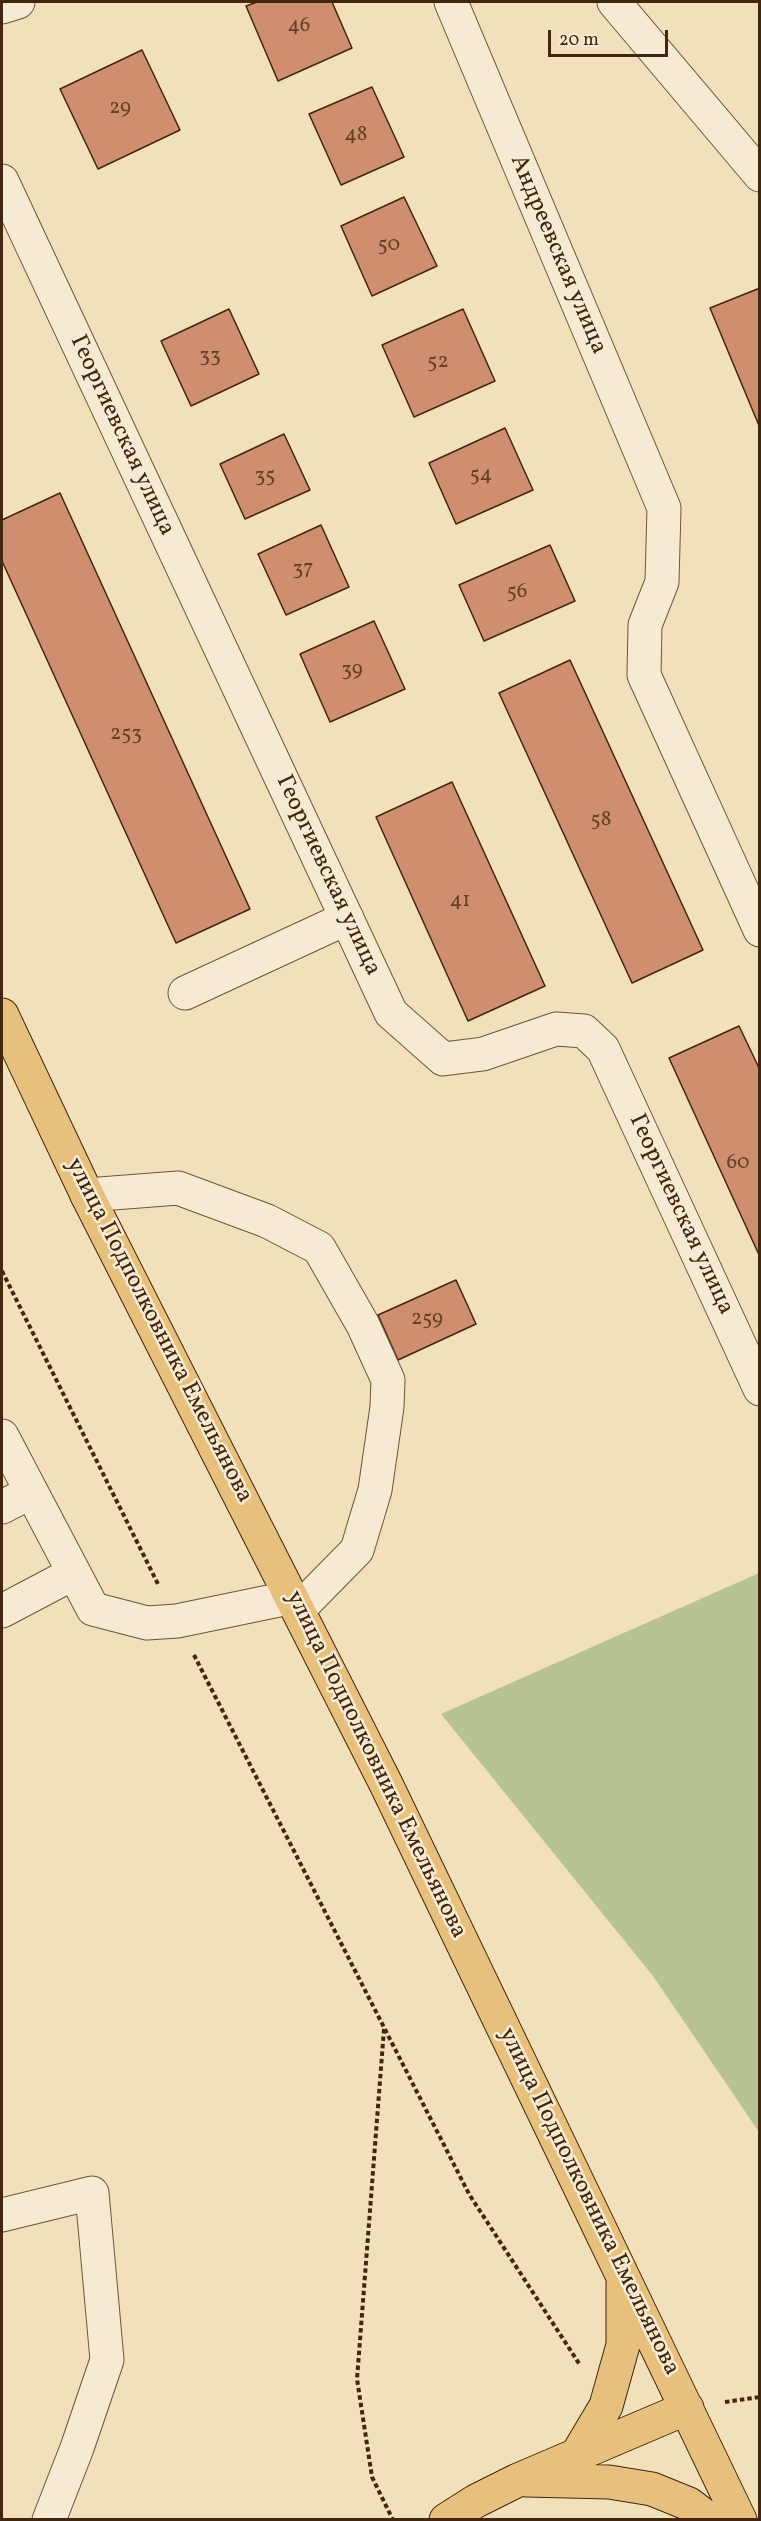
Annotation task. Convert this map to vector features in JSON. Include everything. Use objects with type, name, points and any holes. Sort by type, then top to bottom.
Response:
[{"type":"main road","name":"улица Подполковника Емельянова","points":[[2,1015],[87,1195],[386,1784],[740,2520]]},
{"type":"main road","points":[[578,2453],[606,2406],[623,2345],[623,2276]]},
{"type":"main road","points":[[446,2520],[476,2501],[518,2480],[687,2408]]},
{"type":"main road","points":[[518,2480],[609,2482],[652,2488],[689,2504],[710,2520]]},
{"type":"street","points":[[2,7],[18,2]]},
{"type":"street","name":"Андреевская улица","points":[[451,2],[664,508],[662,582],[645,625],[644,675],[759,930]]},
{"type":"street","points":[[614,2],[759,175]]},
{"type":"street","name":"Георгиевская улица","points":[[2,181],[391,1013],[443,1059],[483,1054],[556,1029],[584,1031],[603,1049],[759,1389]]},
{"type":"street","points":[[185,993],[347,918]]},
{"type":"street","points":[[2,1436],[93,1609],[147,1623],[177,1621],[296,1603],[357,1550],[375,1490],[387,1407],[388,1380],[363,1325],[319,1248],[267,1221],[178,1188],[87,1195]]},
{"type":"street","points":[[2,1507],[31,1492]]},
{"type":"street","points":[[2,1611],[74,1573]]},
{"type":"street","points":[[2,2215],[92,2193],[107,2360],[49,2520]]},
{"type":"path","points":[[2,1271],[177,1621],[469,2194],[606,2406]]},
{"type":"path","points":[[384,2028],[357,2379],[372,2477],[393,2520]]},
{"type":"green space","points":[[759,1573],[759,2132],[653,1976],[441,1714]]},
{"type":"building","points":[[257,2],[332,2],[352,48],[278,81],[246,6]]},
{"type":"building","points":[[142,50],[180,130],[98,169],[60,89]]},
{"type":"building","points":[[372,87],[404,157],[341,185],[309,114]]},
{"type":"building","points":[[404,197],[437,266],[372,296],[341,226]]},
{"type":"building","points":[[760,288],[760,428],[710,308]]},
{"type":"building","points":[[229,309],[259,374],[191,406],[161,341]]},
{"type":"building","points":[[463,309],[495,381],[414,417],[382,345]]},
{"type":"building","points":[[505,428],[533,490],[456,524],[429,463]]},
{"type":"building","points":[[284,434],[310,490],[245,519],[220,464]]},
{"type":"building","points":[[60,493],[250,909],[176,943],[2,561],[2,520]]},
{"type":"building","points":[[321,525],[349,587],[286,615],[258,554]]},
{"type":"building","points":[[550,545],[575,601],[484,641],[459,585]]},
{"type":"building","points":[[374,621],[405,689],[330,722],[300,654]]},
{"type":"building","points":[[570,660],[703,950],[632,983],[499,693]]},
{"type":"building","points":[[452,782],[545,986],[468,1021],[376,817]]},
{"type":"building","points":[[739,1026],[760,1070],[760,1257],[669,1058]]},
{"type":"building","points":[[456,1280],[476,1324],[398,1360],[378,1315]]}]
